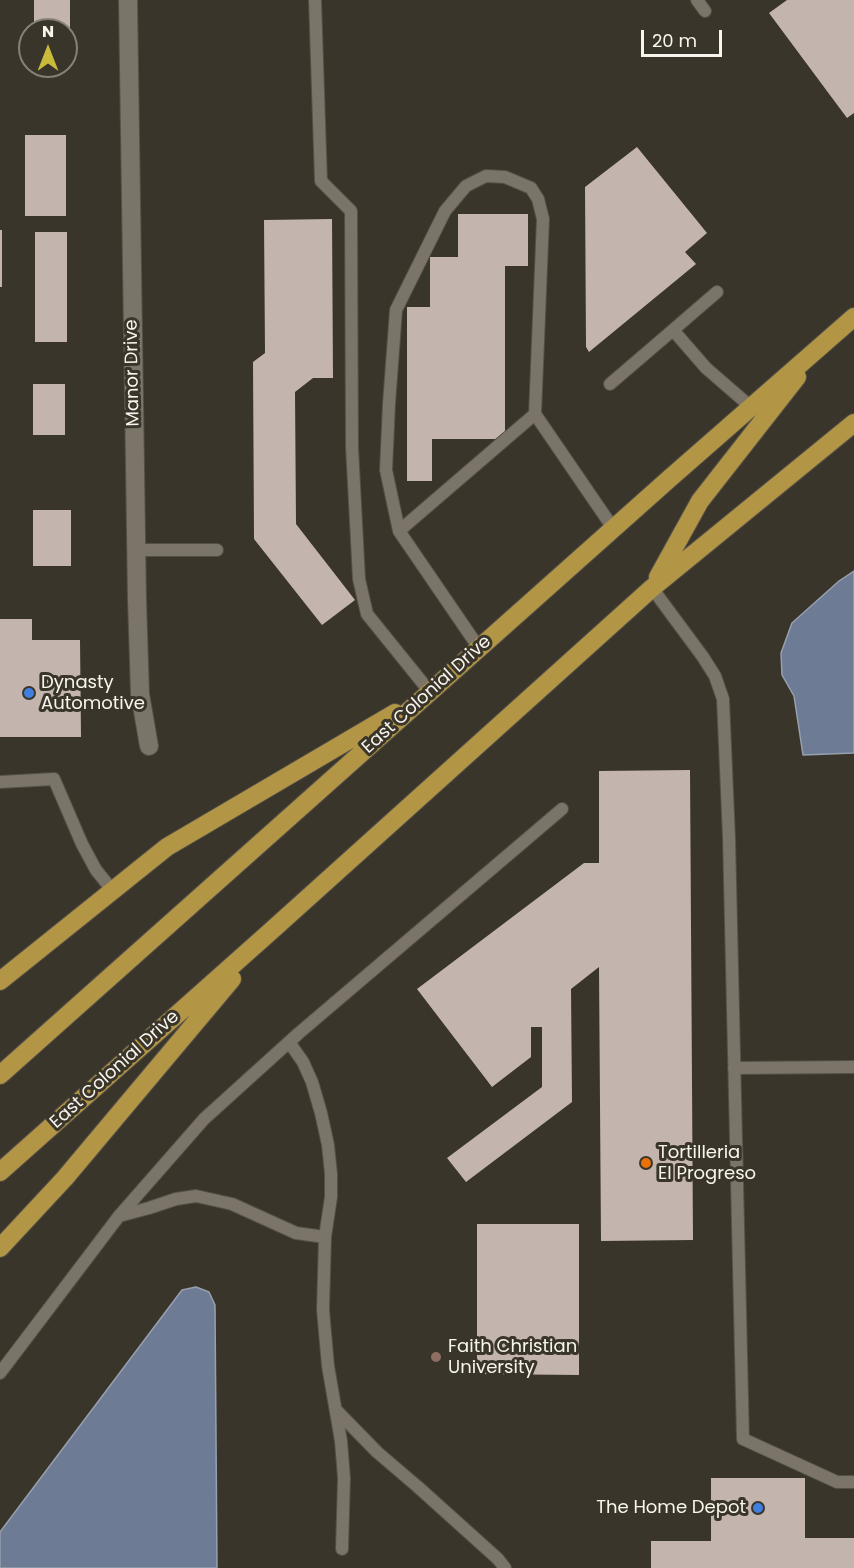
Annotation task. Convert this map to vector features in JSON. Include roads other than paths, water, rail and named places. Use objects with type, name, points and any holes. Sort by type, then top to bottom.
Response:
[{"type":"highway","name":"East Colonial Drive","points":[[0,1075],[613,528],[854,317]]},
{"type":"highway","points":[[652,588],[700,501],[824,342]]},
{"type":"highway","name":"East Colonial Drive","points":[[0,1172],[652,588],[854,423]]},
{"type":"highway","points":[[0,981],[167,847],[430,692]]},
{"type":"highway","points":[[0,1248],[65,1178],[271,931]]},
{"type":"street","name":"Manor Drive","points":[[128,0],[140,694],[149,746]]},
{"type":"lane","points":[[315,0],[321,181],[351,211],[352,447],[359,579],[367,614],[430,692]]},
{"type":"lane","points":[[697,0],[705,11]]},
{"type":"lane","points":[[479,648],[399,531],[386,470],[396,310],[445,211],[466,186],[486,176],[505,177],[531,188],[538,198],[543,219],[535,414],[613,528]]},
{"type":"lane","points":[[610,384],[717,292]]},
{"type":"lane","points":[[673,330],[706,368],[751,407]]},
{"type":"lane","points":[[399,531],[535,414]]},
{"type":"lane","points":[[136,550],[216,550]]},
{"type":"lane","points":[[652,588],[715,675],[723,699],[729,838],[743,1439],[837,1482],[854,1482]]},
{"type":"lane","points":[[0,782],[54,779],[81,844],[96,870],[113,891]]},
{"type":"lane","points":[[0,1373],[119,1216],[204,1119],[289,1042],[562,809]]},
{"type":"lane","points":[[289,1042],[303,1062],[312,1082],[328,1145],[331,1197],[325,1238],[323,1310],[344,1478],[342,1549]]},
{"type":"lane","points":[[734,1068],[854,1067]]},
{"type":"lane","points":[[119,1216],[176,1198],[196,1196],[231,1204],[296,1233],[325,1238]]},
{"type":"lane","points":[[336,1410],[377,1452],[506,1568]]},
{"type":"water","points":[[854,571],[854,753],[803,755],[794,696],[782,675],[781,653],[792,623],[839,581]]},
{"type":"water","points":[[196,1287],[209,1292],[215,1305],[217,1568],[0,1568],[0,1532],[182,1290]]},
{"type":"place","name":"Dynasty Automotive","points":[[29,693]]},
{"type":"place","name":"Tortilleria El Progreso","points":[[646,1163]]},
{"type":"place","name":"Faith Christian University","points":[[436,1357]]},
{"type":"place","name":"The Home Depot","points":[[758,1508]]}]
